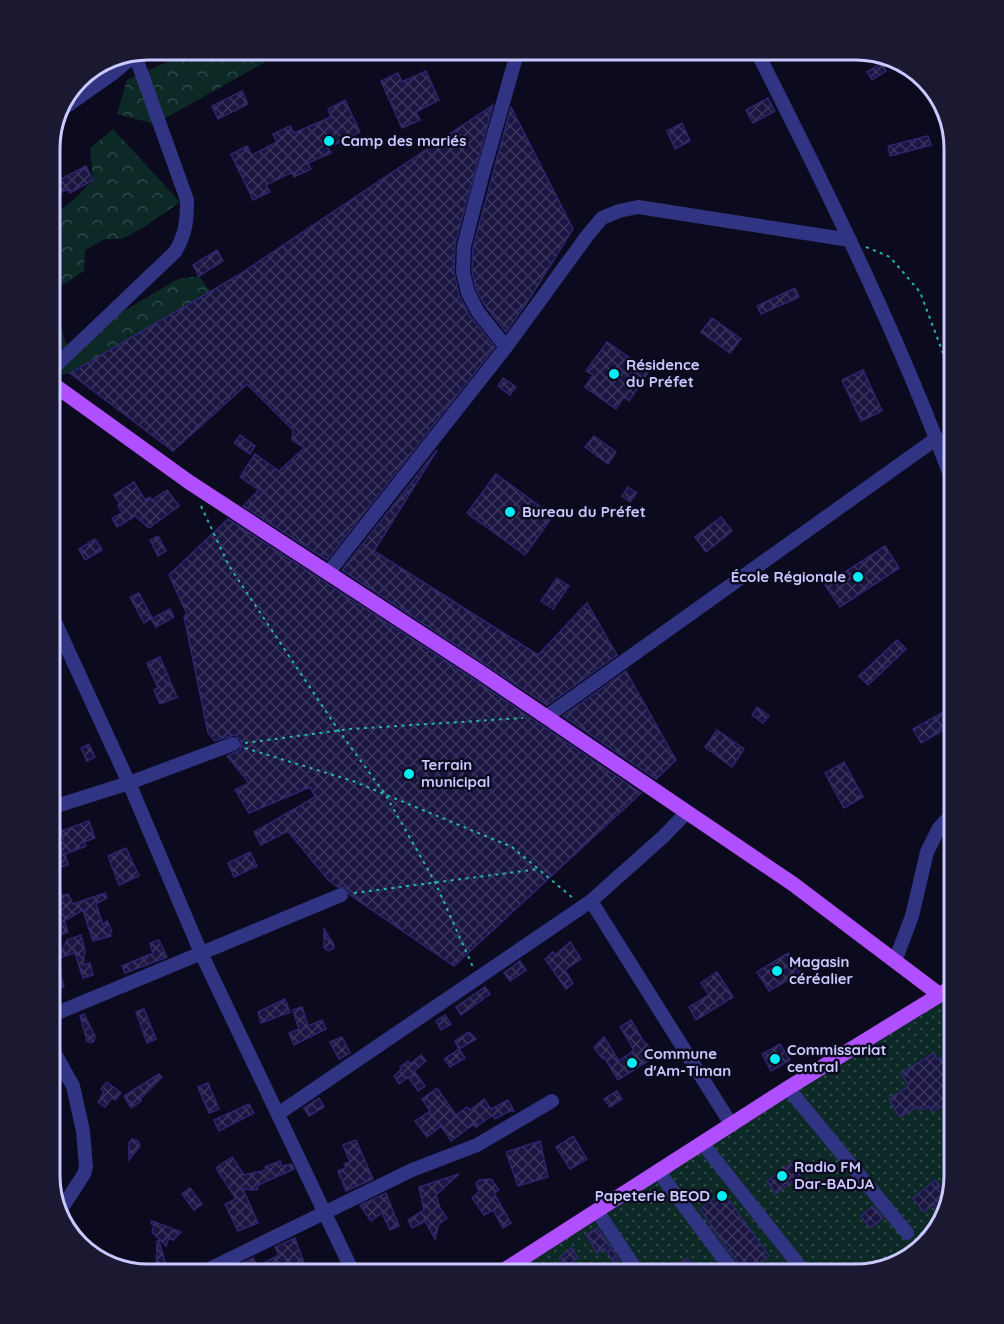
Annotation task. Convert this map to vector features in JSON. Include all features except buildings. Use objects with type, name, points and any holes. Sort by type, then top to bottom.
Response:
[{"type":"main road","points":[[60,389],[189,482],[546,717],[793,884],[940,995]]},
{"type":"main road","points":[[514,1264],[788,1088],[944,992]]},
{"type":"street","points":[[506,347],[478,312],[468,293],[463,272],[465,246],[481,180],[515,60]]},
{"type":"street","points":[[761,60],[831,197],[944,458]]},
{"type":"street","points":[[60,361],[175,252],[184,237],[187,200],[137,61]]},
{"type":"street","points":[[75,100],[124,64]]},
{"type":"street","points":[[328,573],[506,347],[602,218],[638,207],[850,240]]},
{"type":"street","points":[[546,717],[937,438]]},
{"type":"street","points":[[60,633],[129,783],[201,953],[349,1264]]},
{"type":"street","points":[[60,805],[129,783],[233,744]]},
{"type":"street","points":[[278,1114],[587,904],[664,836],[687,812]]},
{"type":"street","points":[[895,961],[912,916],[927,852],[944,823]]},
{"type":"street","points":[[60,1012],[341,895]]},
{"type":"street","points":[[587,904],[731,1124]]},
{"type":"street","points":[[60,1063],[73,1086],[83,1131],[86,1167],[65,1203]]},
{"type":"street","points":[[788,1088],[907,1233]]},
{"type":"street","points":[[220,1264],[412,1170],[477,1145],[552,1101]]},
{"type":"street","points":[[702,1143],[797,1264]]},
{"type":"street","points":[[658,1172],[727,1264]]},
{"type":"street","points":[[597,1211],[632,1264]]},
{"type":"path","points":[[850,240],[891,257],[920,292],[944,356]]},
{"type":"path","points":[[199,502],[229,566],[339,731],[385,794],[435,882],[478,978]]},
{"type":"path","points":[[233,744],[339,731],[523,718]]},
{"type":"path","points":[[233,744],[353,781],[512,847],[587,904]]},
{"type":"path","points":[[341,895],[539,869]]},
{"type":"green space","points":[[171,60],[269,60],[155,124],[117,114],[127,80]]},
{"type":"green space","points":[[113,129],[180,202],[122,239],[105,239],[85,250],[84,271],[60,287],[60,210],[93,180],[90,148]]},
{"type":"green space","points":[[199,276],[210,291],[70,373],[60,375],[60,324],[68,349],[115,316],[178,279]]},
{"type":"green space","points":[[944,993],[943,1187],[932,1220],[922,1234],[905,1249],[884,1259],[856,1264],[513,1264]]},
{"type":"place","name":"Camp des mariés","points":[[329,141]]},
{"type":"place","name":"Résidence du Préfet","points":[[614,374]]},
{"type":"place","name":"Bureau du Préfet","points":[[510,512]]},
{"type":"place","name":"École Régionale","points":[[858,577]]},
{"type":"place","name":"Terrain municipal","points":[[409,774]]},
{"type":"place","name":"Magasin céréalier","points":[[777,971]]},
{"type":"place","name":"Commissariat central","points":[[775,1059]]},
{"type":"place","name":"Commune d'Am-Timan","points":[[632,1063]]},
{"type":"place","name":"Radio FM Dar-BADJA","points":[[782,1176]]},
{"type":"place","name":"Papeterie BEOD","points":[[722,1196]]}]
